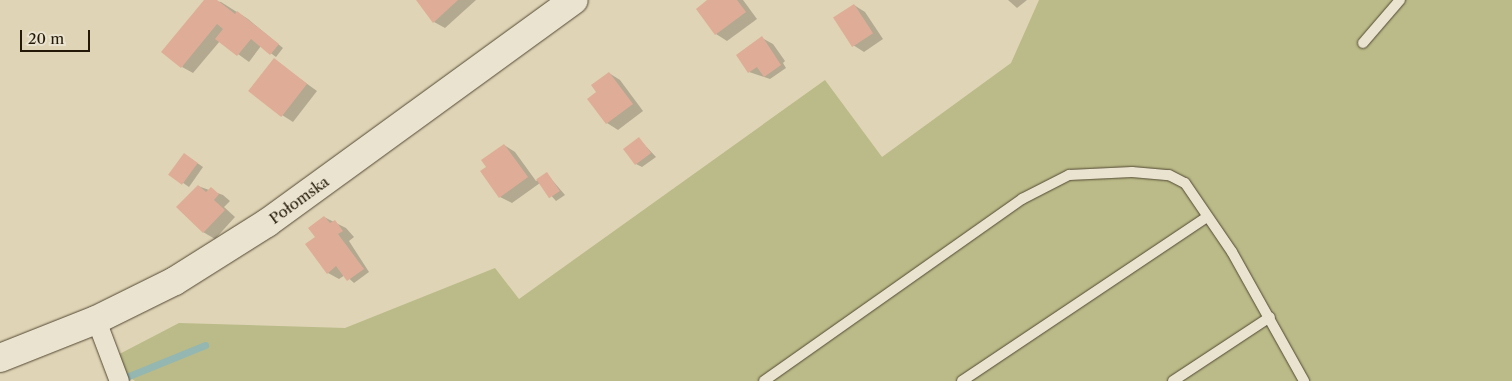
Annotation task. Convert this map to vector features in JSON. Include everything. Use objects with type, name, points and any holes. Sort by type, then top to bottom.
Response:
[{"type":"street","name":"Połomska","points":[[0,358],[96,320],[175,281],[267,223],[574,0]]},
{"type":"street","points":[[96,320],[119,381]]},
{"type":"lane","points":[[1363,43],[1400,0]]},
{"type":"lane","points":[[764,381],[1022,199],[1069,175],[1132,172],[1169,175],[1185,183],[1232,252],[1270,317],[1304,381]]},
{"type":"lane","points":[[962,381],[1207,217]]},
{"type":"lane","points":[[1173,381],[1270,317]]},
{"type":"green space","points":[[1039,0],[1512,0],[1512,381],[135,381],[106,361],[179,323],[345,328],[495,268],[519,299],[825,80],[882,157],[1011,63]]},
{"type":"building","points":[[204,0],[217,0],[235,14],[237,11],[279,44],[270,55],[251,39],[237,56],[215,39],[223,29],[217,24],[181,68],[161,52]]},
{"type":"building","points":[[416,0],[458,0],[433,23]]},
{"type":"building","points":[[707,0],[737,0],[746,12],[715,35],[696,9]]},
{"type":"building","points":[[854,4],[873,33],[852,47],[833,18]]},
{"type":"building","points":[[762,36],[781,65],[764,77],[757,67],[748,73],[736,55]]},
{"type":"building","points":[[274,58],[307,84],[281,117],[248,91]]},
{"type":"building","points":[[609,72],[633,104],[606,124],[587,99],[596,92],[591,85]]},
{"type":"building","points":[[639,137],[651,153],[635,165],[623,149]]},
{"type":"building","points":[[504,144],[528,177],[499,198],[480,171],[486,167],[481,160]]},
{"type":"building","points":[[184,153],[198,163],[182,185],[168,175]]},
{"type":"building","points":[[547,172],[560,191],[549,198],[536,179]]},
{"type":"building","points":[[198,185],[206,192],[211,187],[219,194],[214,200],[225,210],[203,233],[176,207]]},
{"type":"building","points":[[324,216],[330,223],[335,220],[343,231],[338,234],[364,269],[347,281],[336,266],[327,274],[305,244],[315,237],[308,228]]},
{"type":"waterway","points":[[119,380],[205,345]]}]
